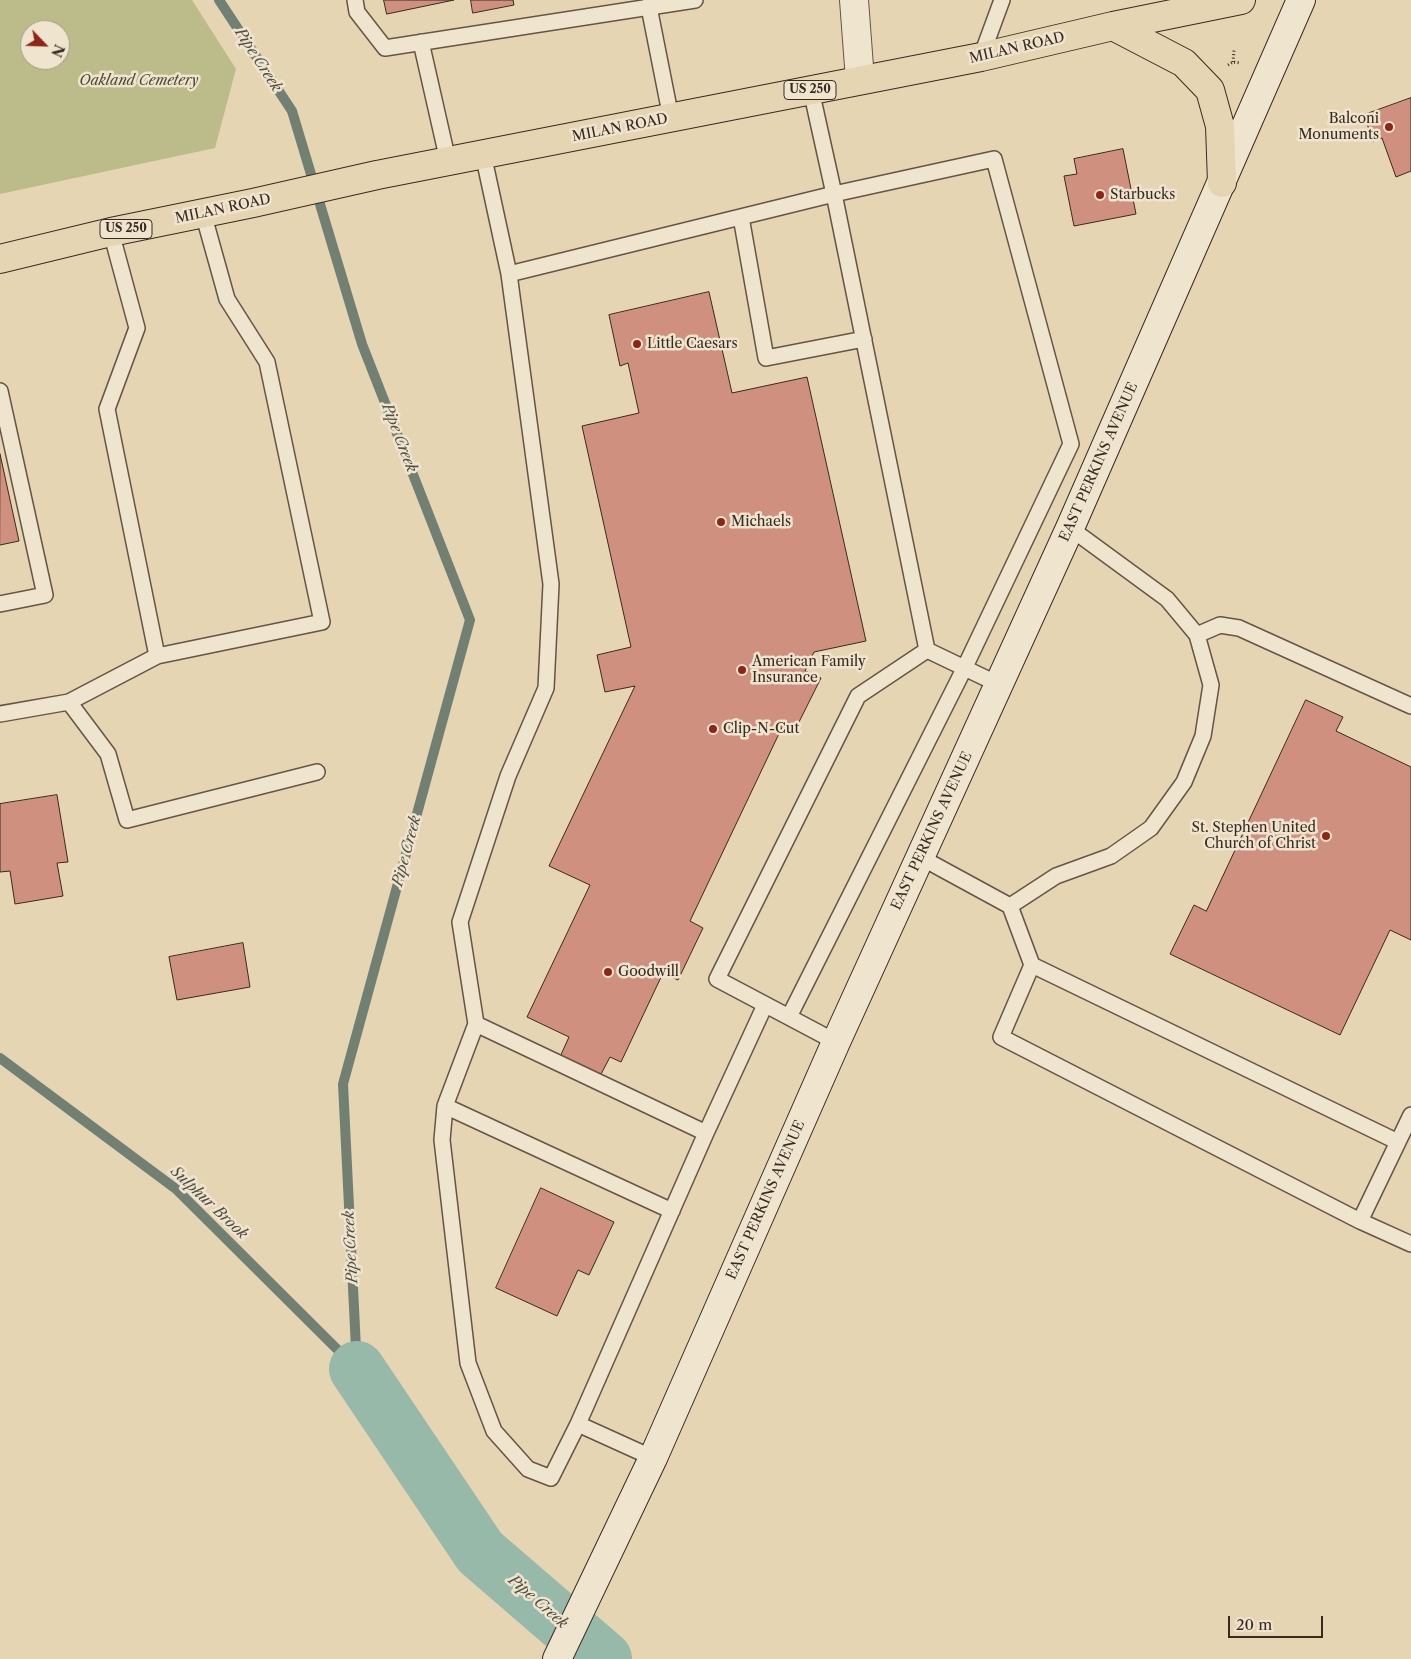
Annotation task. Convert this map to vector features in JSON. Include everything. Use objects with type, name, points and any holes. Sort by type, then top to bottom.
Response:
[{"type":"main road","points":[[854,0],[860,80]]},
{"type":"main road","name":"MILAN ROAD","points":[[0,259],[111,232],[377,175],[981,57],[1113,26],[1241,0]]},
{"type":"main road","name":"EAST PERKINS AVENUE","points":[[557,1659],[653,1458],[836,1042],[1000,685],[1301,0]]},
{"type":"main road","points":[[1113,26],[1184,63],[1210,90],[1220,126],[1222,182]]},
{"type":"lane","points":[[355,0],[357,12],[385,48],[650,3],[695,0]]},
{"type":"lane","points":[[981,57],[1002,0]]},
{"type":"lane","points":[[650,3],[671,118]]},
{"type":"lane","points":[[421,42],[448,161]]},
{"type":"lane","points":[[811,90],[927,650]]},
{"type":"lane","points":[[483,154],[509,274],[550,584],[550,603],[546,688],[508,776],[460,922],[476,1024],[445,1106],[442,1140],[468,1363],[494,1431],[528,1469],[551,1478],[578,1424],[765,1004]]},
{"type":"lane","points":[[509,274],[834,194],[994,159],[1071,444],[964,669],[789,1017]]},
{"type":"lane","points":[[0,714],[69,702],[157,656],[322,622],[267,362],[227,299],[203,213]]},
{"type":"lane","points":[[740,217],[766,358],[864,339]]},
{"type":"lane","points":[[111,232],[137,328],[107,409],[157,656]]},
{"type":"lane","points":[[0,391],[46,595],[0,604]]},
{"type":"lane","points":[[1010,906],[1056,876],[1111,856],[1151,828],[1184,782],[1203,736],[1211,685],[1197,635],[1167,599],[1070,528]]},
{"type":"lane","points":[[1197,635],[1220,625],[1239,628],[1411,706]]},
{"type":"lane","points":[[927,650],[1000,685]]},
{"type":"lane","points":[[836,1042],[717,979],[858,696],[927,650]]},
{"type":"lane","points":[[69,702],[108,754],[127,820],[317,772]]},
{"type":"lane","points":[[920,857],[1010,906],[1032,965],[1398,1142]]},
{"type":"lane","points":[[1032,965],[1001,1037],[1360,1221],[1411,1244]]},
{"type":"lane","points":[[476,1024],[706,1133]]},
{"type":"lane","points":[[445,1106],[672,1211]]},
{"type":"lane","points":[[1360,1221],[1411,1115]]},
{"type":"lane","points":[[578,1424],[653,1458]]},
{"type":"path","points":[[1223,70],[1233,62],[1234,50]]},
{"type":"path","points":[[1233,62],[1244,64]]},
{"type":"green space","name":"Oakland Cemetery","points":[[0,0],[192,0],[236,69],[215,148],[0,194]]},
{"type":"building","points":[[384,0],[454,0],[387,14]]},
{"type":"building","points":[[471,0],[513,0],[514,5],[473,13]]},
{"type":"building","name":"Balconi Monuments","points":[[1411,98],[1411,171],[1396,177],[1382,138],[1373,141],[1364,115]]},
{"type":"building","name":"Starbucks","points":[[1123,149],[1136,214],[1074,226],[1064,176],[1077,174],[1074,159]]},
{"type":"building","points":[[709,292],[732,393],[807,377],[866,641],[814,652],[805,671],[821,678],[797,726],[785,721],[690,921],[703,928],[678,980],[663,973],[621,1062],[610,1057],[599,1078],[559,1059],[569,1037],[527,1017],[590,885],[549,866],[635,686],[605,692],[597,655],[631,647],[582,426],[639,413],[628,363],[620,366],[609,315]]},
{"type":"building","points":[[0,454],[19,541],[0,545]]},
{"type":"building","name":"St. Stephen United Church of Christ","points":[[1306,700],[1343,717],[1336,731],[1411,767],[1411,940],[1390,930],[1340,1035],[1170,954],[1194,905],[1206,911]]},
{"type":"building","points":[[57,795],[68,862],[57,863],[63,896],[15,904],[10,871],[0,872],[0,804]]},
{"type":"building","points":[[243,943],[250,987],[177,1000],[169,957]]},
{"type":"building","points":[[541,1188],[614,1222],[589,1275],[578,1270],[557,1316],[496,1288]]},
{"type":"waterway","name":"Pipe Creek","points":[[219,0],[292,111],[362,344],[470,620],[343,1084],[357,1369]]},
{"type":"waterway","name":"Sulphur Brook","points":[[0,1058],[176,1189],[357,1369]]},
{"type":"waterway","name":"Pipe Creek","points":[[357,1369],[480,1552],[604,1659]]},
{"type":"place","name":"Balconi Monuments","points":[[1389,127]]},
{"type":"place","name":"Starbucks","points":[[1100,195]]},
{"type":"place","name":"Little Caesars","points":[[637,344]]},
{"type":"place","name":"Michaels","points":[[721,522]]},
{"type":"place","name":"American Family Insurance","points":[[742,670]]},
{"type":"place","name":"Clip-N-Cut","points":[[713,729]]},
{"type":"place","name":"St. Stephen United Church of Christ","points":[[1326,836]]},
{"type":"place","name":"Goodwill","points":[[608,972]]}]
